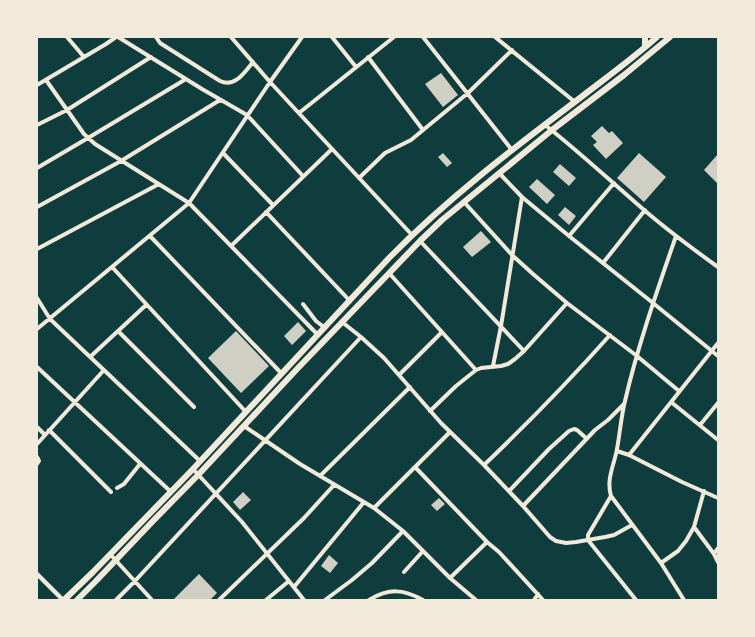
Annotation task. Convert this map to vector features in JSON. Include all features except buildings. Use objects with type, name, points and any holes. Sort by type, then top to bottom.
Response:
[{"type":"main road","points":[[645,37],[645,47]]},
{"type":"main road","points":[[63,600],[200,461],[412,235],[512,150],[657,37]]},
{"type":"main road","points":[[76,600],[199,474],[389,273],[442,220],[552,130],[634,67],[670,37]]},
{"type":"street","points":[[67,37],[84,57]]},
{"type":"street","points":[[37,85],[117,37],[247,115],[303,176]]},
{"type":"street","points":[[156,37],[160,43],[226,84],[234,82],[240,78],[253,62]]},
{"type":"street","points":[[231,37],[270,82],[412,235]]},
{"type":"street","points":[[37,329],[189,203],[247,115],[301,39],[296,37]]},
{"type":"street","points":[[332,37],[356,67]]},
{"type":"street","points":[[299,113],[394,37]]},
{"type":"street","points":[[423,37],[512,150]]},
{"type":"street","points":[[495,37],[575,102]]},
{"type":"street","points":[[359,178],[385,153],[411,140],[468,94],[512,50]]},
{"type":"street","points":[[37,125],[67,110],[151,57]]},
{"type":"street","points":[[368,57],[423,130]]},
{"type":"street","points":[[37,168],[186,79]]},
{"type":"street","points":[[46,80],[88,138],[121,161],[189,203],[318,335]]},
{"type":"street","points":[[37,207],[121,161],[220,100]]},
{"type":"street","points":[[545,125],[676,236],[718,267]]},
{"type":"street","points":[[231,246],[332,148]]},
{"type":"street","points":[[223,153],[273,205]]},
{"type":"street","points":[[499,173],[522,197],[718,356]]},
{"type":"street","points":[[569,236],[614,183]]},
{"type":"street","points":[[37,249],[159,184]]},
{"type":"street","points":[[493,366],[522,197]]},
{"type":"street","points":[[464,202],[512,255],[532,274],[567,303],[637,356],[679,391]]},
{"type":"street","points":[[603,263],[645,210]]},
{"type":"street","points":[[266,212],[350,301]]},
{"type":"street","points":[[150,236],[282,374]]},
{"type":"street","points":[[676,236],[653,302],[624,403],[617,451],[609,482],[609,490],[611,496],[660,563],[684,600]]},
{"type":"street","points":[[420,241],[524,351]]},
{"type":"street","points":[[112,267],[246,412]]},
{"type":"street","points":[[389,273],[476,370]]},
{"type":"street","points":[[37,298],[50,319],[200,461]]},
{"type":"street","points":[[430,411],[456,386],[476,370],[493,366],[501,366],[508,364],[515,359],[567,303]]},
{"type":"street","points":[[303,304],[316,321],[325,328]]},
{"type":"street","points":[[90,357],[146,305]]},
{"type":"street","points":[[342,322],[384,358],[430,411],[509,491],[550,537],[556,541],[566,543],[588,540],[614,535],[632,525]]},
{"type":"street","points":[[118,331],[194,407]]},
{"type":"street","points":[[399,375],[442,332]]},
{"type":"street","points":[[484,465],[573,376],[610,335]]},
{"type":"street","points":[[116,600],[361,337]]},
{"type":"street","points":[[629,455],[718,343]]},
{"type":"street","points":[[37,367],[170,491]]},
{"type":"street","points":[[37,444],[104,370]]},
{"type":"street","points":[[320,476],[410,388]]},
{"type":"street","points":[[671,402],[718,440]]},
{"type":"street","points":[[523,506],[595,430],[608,420],[624,403]]},
{"type":"street","points":[[700,425],[718,403]]},
{"type":"street","points":[[244,426],[300,464],[374,508],[403,531],[450,578],[476,600]]},
{"type":"street","points":[[37,427],[45,435]]},
{"type":"street","points":[[509,491],[549,449],[569,431],[574,429],[577,430],[587,439]]},
{"type":"street","points":[[49,430],[111,492]]},
{"type":"street","points":[[374,508],[450,432]]},
{"type":"street","points":[[617,451],[629,455],[718,498]]},
{"type":"street","points":[[37,457],[37,464]]},
{"type":"street","points":[[118,488],[124,484],[140,464]]},
{"type":"street","points":[[415,467],[487,542],[499,552],[542,600]]},
{"type":"street","points":[[193,468],[242,522],[304,600]]},
{"type":"street","points":[[219,600],[304,518],[334,485]]},
{"type":"street","points":[[660,563],[678,551],[686,541],[694,527],[704,491]]},
{"type":"street","points":[[611,496],[588,534],[588,540],[636,600]]},
{"type":"street","points":[[294,587],[364,502]]},
{"type":"street","points":[[694,527],[714,554],[718,562]]},
{"type":"street","points":[[325,600],[372,563],[403,531]]},
{"type":"street","points":[[450,578],[487,542]]},
{"type":"street","points":[[714,554],[718,548]]},
{"type":"street","points":[[404,572],[422,551]]},
{"type":"street","points":[[110,554],[152,600]]},
{"type":"street","points":[[37,574],[63,600]]},
{"type":"street","points":[[266,600],[289,581]]},
{"type":"street","points":[[369,600],[386,592],[402,591],[410,593],[423,600]]},
{"type":"street","points":[[534,600],[538,594]]}]
